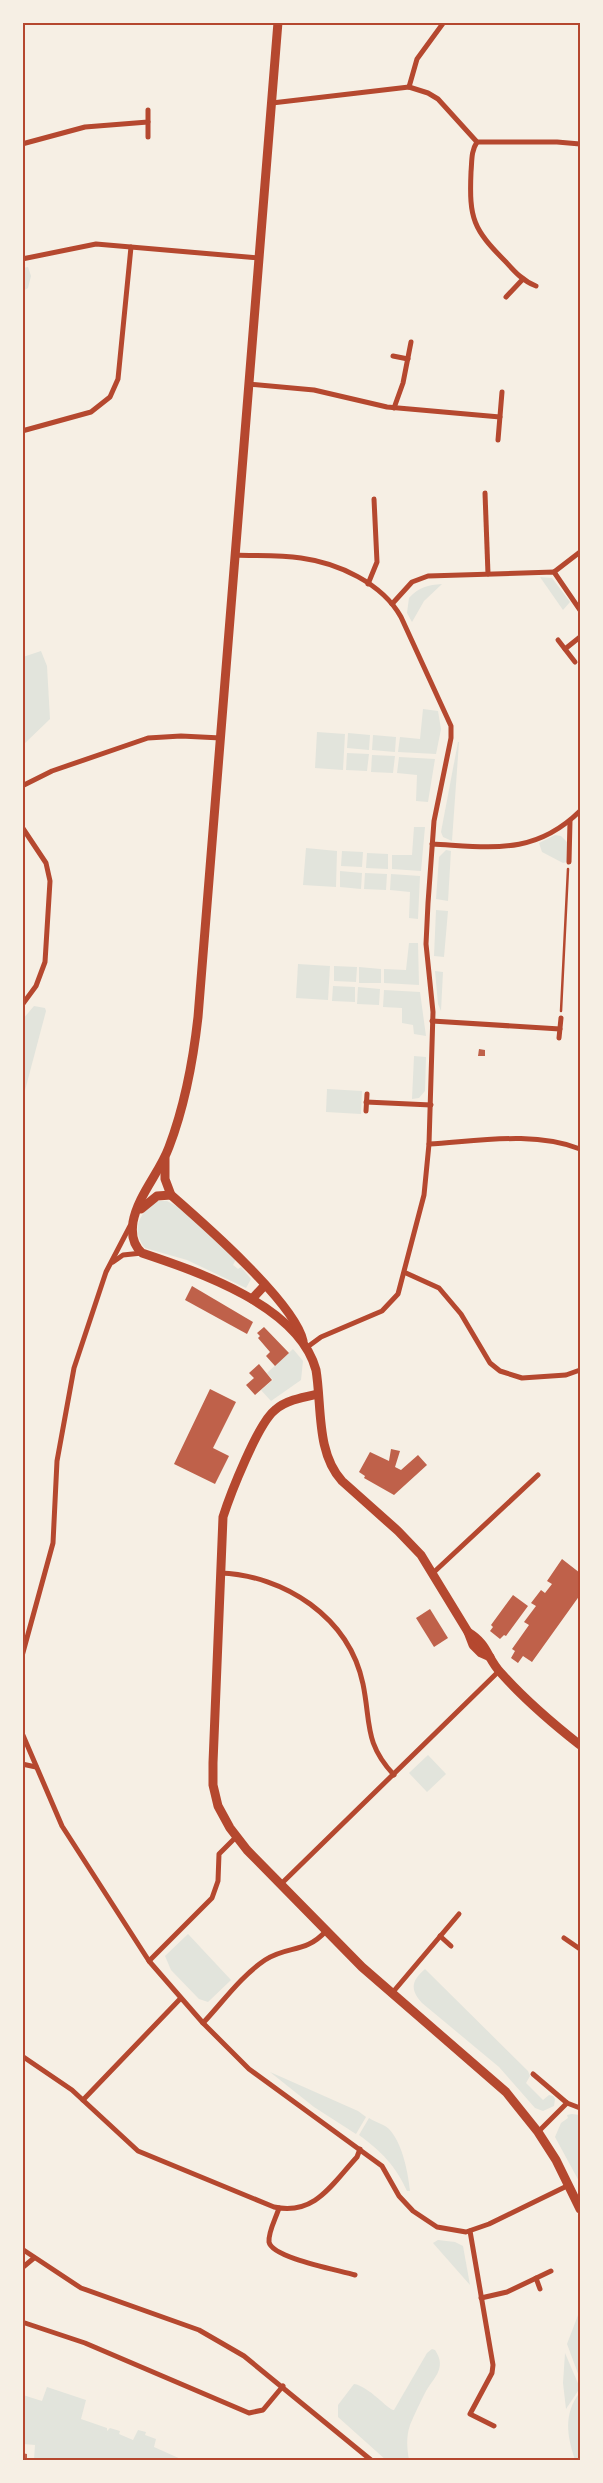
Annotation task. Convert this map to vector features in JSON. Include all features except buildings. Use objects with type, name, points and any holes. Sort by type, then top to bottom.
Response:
[{"type":"street","points":[[278,22],[194,1051],[186,1094],[166,1155],[164,1172],[171,1195],[266,1285],[291,1316],[316,1370],[325,1442],[333,1469],[342,1481],[413,1546],[433,1573],[476,1648],[481,1653],[490,1657],[499,1672],[539,1711],[580,1745]]},
{"type":"street","points":[[409,88],[417,59],[444,22]]},
{"type":"street","points":[[272,103],[409,88],[434,96],[477,142],[557,142],[580,144]]},
{"type":"street","points":[[148,110],[148,137]]},
{"type":"street","points":[[22,144],[85,127],[148,122]]},
{"type":"street","points":[[477,142],[472,151],[470,195],[474,223],[486,242],[522,279],[536,286]]},
{"type":"street","points":[[22,259],[88,244],[258,258]]},
{"type":"street","points":[[22,431],[91,412],[102,406],[113,393],[120,369],[131,247]]},
{"type":"street","points":[[506,297],[522,279]]},
{"type":"street","points":[[394,408],[412,342]]},
{"type":"street","points":[[393,356],[408,359]]},
{"type":"street","points":[[249,384],[307,389],[394,408],[500,417]]},
{"type":"street","points":[[498,440],[502,392]]},
{"type":"street","points":[[485,493],[488,574]]},
{"type":"street","points":[[368,584],[377,562],[374,500]]},
{"type":"street","points":[[392,604],[406,588],[422,577],[554,572],[580,552]]},
{"type":"street","points":[[235,556],[308,559],[346,571],[368,584],[392,604],[444,707],[451,726],[432,844],[426,944],[432,1021],[430,1144],[426,1188],[406,1272],[398,1294],[385,1309],[305,1346]]},
{"type":"street","points":[[554,572],[580,610]]},
{"type":"street","points":[[565,649],[580,637]]},
{"type":"street","points":[[558,640],[575,662]]},
{"type":"street","points":[[22,786],[52,771],[148,738],[181,736],[221,738]]},
{"type":"street","points":[[432,844],[517,846],[544,836],[570,821],[580,811]]},
{"type":"street","points":[[569,862],[570,821]]},
{"type":"street","points":[[22,828],[46,863],[50,881],[44,962],[36,986],[22,1005]]},
{"type":"street","points":[[559,1038],[561,1018]]},
{"type":"street","points":[[432,1021],[560,1029]]},
{"type":"street","points":[[366,1094],[366,1111]]},
{"type":"street","points":[[366,1102],[431,1105]]},
{"type":"street","points":[[430,1144],[534,1139],[559,1142],[580,1149]]},
{"type":"street","points":[[22,1656],[53,1543],[57,1461],[74,1368],[106,1272],[157,1168],[166,1155]]},
{"type":"street","points":[[142,1253],[132,1238],[135,1216],[152,1198],[171,1195]]},
{"type":"street","points":[[106,1272],[117,1258],[128,1254],[142,1253],[212,1278],[252,1299],[292,1330],[305,1346]]},
{"type":"street","points":[[406,1272],[439,1288],[461,1314],[489,1362],[500,1371],[522,1378],[566,1375],[580,1370]]},
{"type":"street","points":[[252,1299],[266,1285]]},
{"type":"street","points":[[318,1394],[280,1406],[270,1414],[261,1428],[225,1512],[222,1524],[213,1786],[218,1806],[237,1836],[326,1931],[362,1966],[506,2092],[538,2132],[569,2184],[580,2209]]},
{"type":"street","points":[[433,1573],[538,1475]]},
{"type":"street","points":[[220,1573],[254,1576],[285,1588],[308,1602],[331,1624],[349,1650],[359,1670],[374,1748],[380,1759],[394,1775]]},
{"type":"street","points":[[280,1884],[499,1672]]},
{"type":"street","points":[[22,1733],[62,1826],[149,1961],[180,1999],[249,2069],[384,2168],[403,2201],[417,2215],[440,2228],[457,2232],[470,2231],[569,2184]]},
{"type":"street","points":[[22,1764],[36,1767]]},
{"type":"street","points":[[149,1961],[212,1898],[218,1881],[219,1854],[237,1836]]},
{"type":"street","points":[[393,1992],[459,1914]]},
{"type":"street","points":[[203,2024],[264,1961],[278,1953],[312,1945],[326,1931]]},
{"type":"street","points":[[440,1936],[451,1946]]},
{"type":"street","points":[[564,1938],[580,1949]]},
{"type":"street","points":[[83,2100],[180,1999]]},
{"type":"street","points":[[22,2056],[83,2100],[138,2150],[258,2202],[279,2208],[298,2209],[313,2204],[358,2157],[360,2149]]},
{"type":"street","points":[[533,2074],[567,2103],[580,2108]]},
{"type":"street","points":[[538,2132],[567,2103]]},
{"type":"street","points":[[279,2208],[269,2241],[274,2251],[290,2258],[355,2275]]},
{"type":"street","points":[[470,2231],[493,2369],[470,2414],[494,2426]]},
{"type":"street","points":[[22,2249],[81,2288],[184,2324],[214,2337],[244,2356],[283,2386],[372,2460]]},
{"type":"street","points":[[22,2268],[34,2258]]},
{"type":"street","points":[[481,2298],[507,2292],[551,2271]]},
{"type":"street","points":[[536,2278],[540,2288]]},
{"type":"street","points":[[22,2322],[85,2343],[249,2413],[263,2410],[283,2386]]},
{"type":"path","points":[[561,1018],[569,862]]},
{"type":"shaded area","points":[[28,267],[31,276],[28,288],[23,291],[23,268]]},
{"type":"shaded area","points":[[540,577],[552,578],[570,602],[563,610]]},
{"type":"shaded area","points":[[442,584],[424,601],[412,622],[407,613],[409,598],[416,591],[424,587]]},
{"type":"shaded area","points":[[41,651],[47,666],[50,719],[23,745],[23,657]]},
{"type":"shaded area","points":[[423,709],[438,711],[441,729],[436,754],[398,752],[400,737],[420,739]]},
{"type":"shaded area","points":[[317,732],[345,734],[343,770],[315,768]]},
{"type":"shaded area","points":[[348,733],[370,735],[369,750],[347,748]]},
{"type":"shaded area","points":[[373,735],[396,737],[395,752],[372,750]]},
{"type":"shaded area","points":[[458,742],[452,841],[443,837],[441,832]]},
{"type":"shaded area","points":[[347,753],[369,754],[367,771],[346,770]]},
{"type":"shaded area","points":[[372,755],[395,756],[393,773],[371,772]]},
{"type":"shaded area","points":[[399,757],[435,759],[428,802],[416,801],[417,775],[397,773]]},
{"type":"shaded area","points":[[414,827],[425,827],[421,871],[392,869],[392,855],[412,855]]},
{"type":"shaded area","points":[[555,835],[561,836],[567,842],[567,862],[563,863],[542,852],[539,843]]},
{"type":"shaded area","points":[[306,848],[337,851],[336,887],[303,885]]},
{"type":"shaded area","points":[[446,850],[451,851],[448,901],[436,899],[439,857]]},
{"type":"shaded area","points":[[342,851],[363,852],[362,867],[341,866]]},
{"type":"shaded area","points":[[367,853],[388,854],[388,869],[366,868]]},
{"type":"shaded area","points":[[340,871],[362,873],[361,889],[340,887]]},
{"type":"shaded area","points":[[365,873],[387,874],[386,890],[364,889]]},
{"type":"shaded area","points":[[391,874],[420,876],[418,919],[409,918],[410,892],[390,890]]},
{"type":"shaded area","points":[[436,910],[448,911],[444,957],[434,956]]},
{"type":"shaded area","points":[[409,943],[418,943],[419,985],[384,983],[384,969],[406,970]]},
{"type":"shaded area","points":[[298,964],[330,966],[328,1000],[296,998]]},
{"type":"shaded area","points":[[334,966],[357,967],[356,982],[334,981]]},
{"type":"shaded area","points":[[359,967],[381,969],[381,983],[359,983]]},
{"type":"shaded area","points":[[435,971],[443,972],[441,1011],[438,1004]]},
{"type":"shaded area","points":[[333,986],[355,987],[355,1002],[332,1001]]},
{"type":"shaded area","points":[[358,987],[380,989],[379,1005],[357,1004]]},
{"type":"shaded area","points":[[384,990],[420,992],[426,1036],[414,1034],[413,1025],[402,1023],[402,1008],[383,1007]]},
{"type":"shaded area","points":[[34,1006],[45,1008],[46,1011],[23,1098],[23,1019]]},
{"type":"shaded area","points":[[414,1056],[426,1057],[425,1091],[419,1098],[412,1099]]},
{"type":"shaded area","points":[[327,1089],[362,1091],[361,1114],[326,1112]]},
{"type":"shaded area","points":[[156,1201],[167,1201],[178,1207],[236,1259],[233,1265],[238,1269],[241,1267],[251,1279],[246,1288],[187,1260],[145,1248],[138,1234],[139,1222],[145,1211]]},
{"type":"shaded area","points":[[293,1349],[303,1361],[301,1380],[271,1401],[261,1390],[273,1380],[267,1373]]},
{"type":"shaded area","points":[[428,1755],[446,1774],[427,1792],[409,1773]]},
{"type":"shaded area","points":[[188,1934],[231,1980],[208,2002],[199,1999],[171,1970],[165,1956]]},
{"type":"shaded area","points":[[425,1969],[528,2071],[530,2076],[526,2083],[543,2100],[549,2095],[553,2096],[555,2099],[554,2106],[543,2111],[535,2108],[499,2067],[422,2003],[415,1994],[414,1986],[417,1978]]},
{"type":"shaded area","points":[[270,2072],[358,2111],[366,2117],[356,2134],[314,2107]]},
{"type":"shaded area","points":[[567,2115],[580,2115],[580,2183],[555,2137],[561,2123],[568,2118]]},
{"type":"shaded area","points":[[369,2118],[387,2127],[398,2142],[404,2159],[410,2191],[407,2191],[398,2174],[387,2160],[359,2135]]},
{"type":"shaded area","points":[[438,2240],[455,2242],[463,2246],[470,2285],[433,2243]]},
{"type":"shaded area","points":[[580,2310],[580,2379],[567,2344]]},
{"type":"shaded area","points":[[432,2349],[435,2350],[439,2357],[438,2373],[425,2393],[410,2425],[407,2442],[409,2460],[386,2460],[338,2417],[338,2405],[354,2384],[366,2389],[394,2410],[427,2353]]},
{"type":"shaded area","points":[[565,2353],[580,2388],[566,2409],[563,2383]]},
{"type":"shaded area","points":[[47,2387],[86,2400],[81,2419],[107,2428],[107,2431],[110,2428],[120,2431],[119,2434],[133,2440],[138,2430],[146,2432],[145,2435],[156,2439],[154,2447],[183,2460],[34,2460],[35,2445],[23,2444],[23,2395],[42,2401]]},
{"type":"shaded area","points":[[580,2392],[580,2460],[575,2460],[568,2425],[571,2409]]}]
